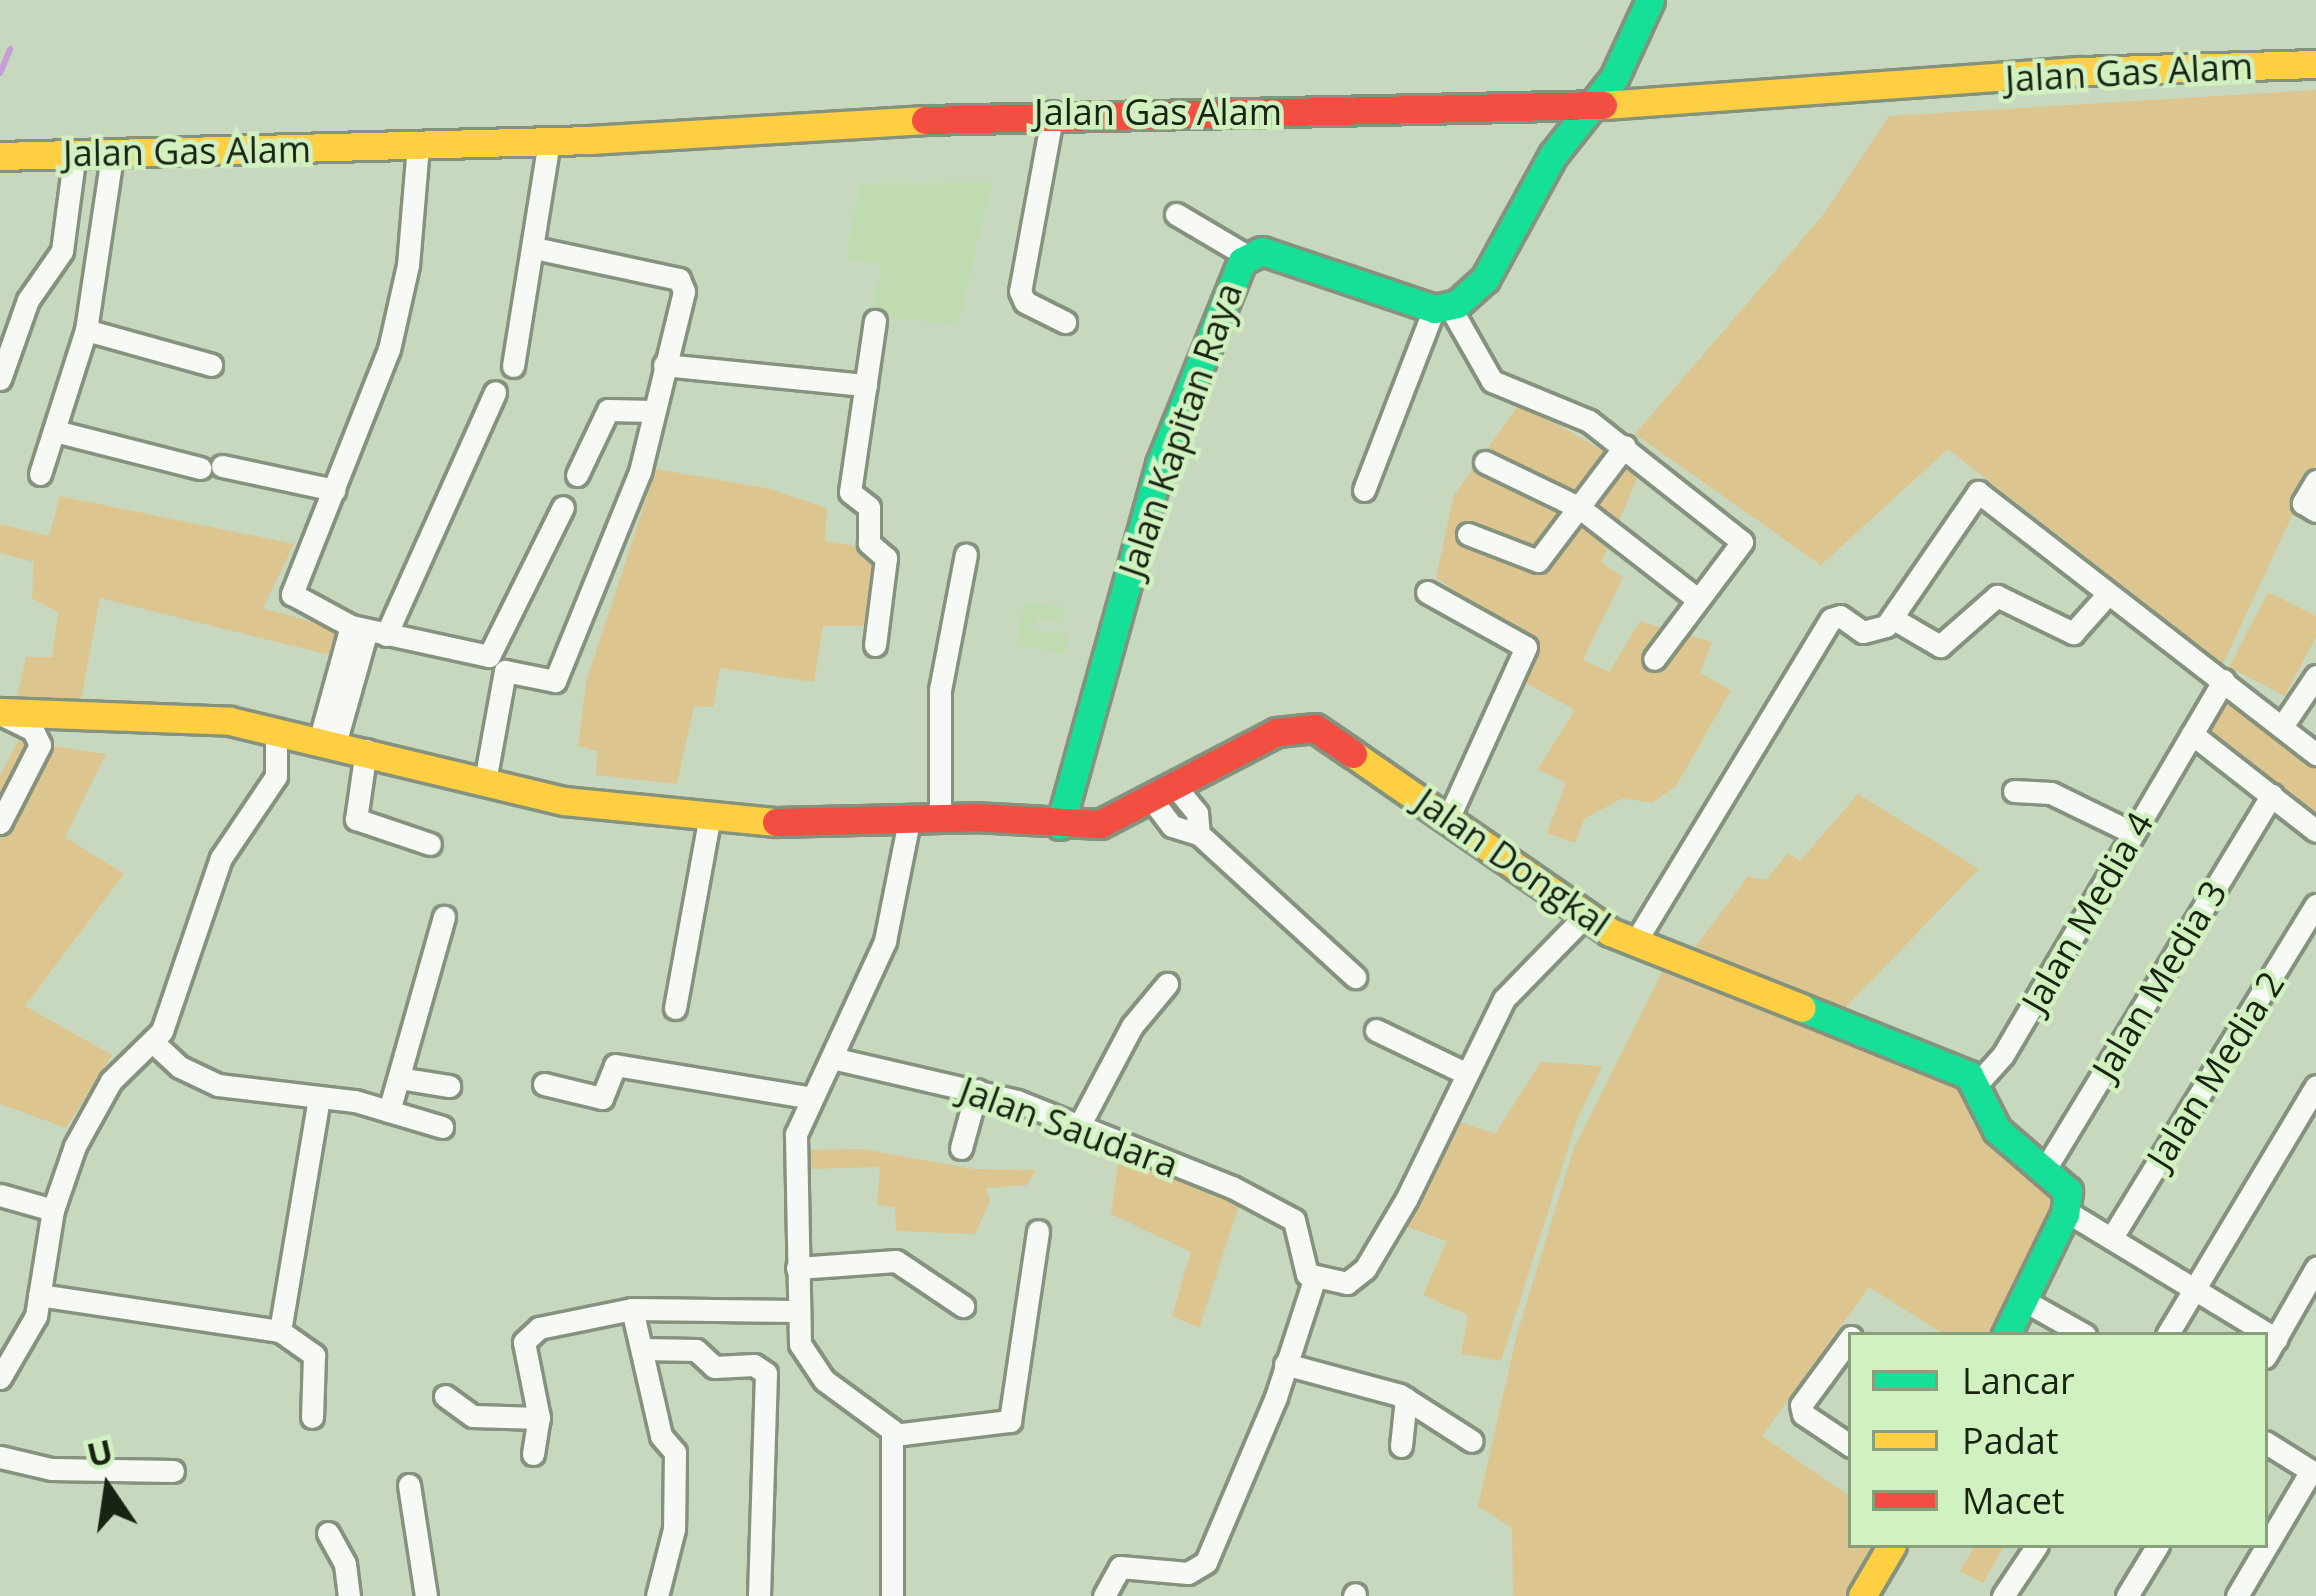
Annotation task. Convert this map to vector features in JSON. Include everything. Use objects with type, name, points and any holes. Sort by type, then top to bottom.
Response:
[{"type":"street","points":[[1364,490],[1442,308],[1485,279],[1553,155],[1630,50],[1650,0]]},
{"type":"street","name":"Jalan Gas Alam","points":[[0,156],[418,146],[1054,112],[1593,106],[2080,71],[2316,64]]},
{"type":"street","points":[[1054,112],[1020,291],[1024,302],[1065,322]]},
{"type":"street","points":[[513,366],[549,140]]},
{"type":"street","points":[[418,146],[410,249],[389,349],[291,586],[299,601],[368,630],[489,656],[562,507]]},
{"type":"street","points":[[40,474],[86,330],[113,150]]},
{"type":"street","points":[[0,379],[6,336],[62,250],[75,152]]},
{"type":"street","points":[[1176,214],[1246,256]]},
{"type":"street","points":[[485,781],[505,671],[555,681],[640,472],[681,280],[535,248]]},
{"type":"street","name":"Jalan Kapitan Raya","points":[[1060,825],[1160,464],[1246,256],[1277,254],[1442,308]]},
{"type":"street","points":[[1442,308],[1492,381],[1589,421],[1742,542],[1654,659]]},
{"type":"street","points":[[875,321],[850,497],[869,507],[869,543],[886,558],[875,645]]},
{"type":"street","points":[[86,330],[211,365]]},
{"type":"street","points":[[664,365],[866,385]]},
{"type":"street","points":[[327,743],[368,630],[495,392]]},
{"type":"street","points":[[577,475],[608,410],[654,411]]},
{"type":"street","points":[[55,431],[334,490]]},
{"type":"street","points":[[1468,535],[1538,561],[1625,446]]},
{"type":"street","points":[[1485,462],[1580,508],[1696,598]]},
{"type":"street","points":[[2316,481],[2303,502],[2316,511]]},
{"type":"street","points":[[1634,944],[1831,619],[1868,632],[1892,618],[1978,492],[2316,754]]},
{"type":"street","points":[[940,819],[940,690],[966,554]]},
{"type":"street","points":[[1427,592],[1526,647],[1449,817]]},
{"type":"street","points":[[1892,618],[1940,646],[1998,596],[2071,633],[2108,594]]},
{"type":"street","points":[[2283,725],[2316,676]]},
{"type":"street","name":"Jalan Media 4","points":[[1976,1085],[2002,1055],[2224,680]]},
{"type":"street","points":[[0,713],[230,721],[276,736],[366,750],[485,781],[709,820],[908,821],[892,922],[832,1058],[807,1097],[796,1133],[796,1311],[812,1369],[894,1436],[1010,1421],[1038,1231]]},
{"type":"street","points":[[0,713],[33,730],[40,745],[0,823]]},
{"type":"street","name":"Jalan Dongkal","points":[[908,821],[1100,824],[1277,732],[1306,725],[1449,817],[1584,917],[1634,944],[1913,1047],[1976,1085]]},
{"type":"street","points":[[2192,734],[2316,831]]},
{"type":"street","points":[[0,1378],[31,1331],[53,1210],[96,1105],[124,1066],[154,1043],[221,858],[276,776],[276,736]]},
{"type":"street","points":[[366,750],[356,819],[430,844]]},
{"type":"street","points":[[2014,790],[2051,793],[2133,833]]},
{"type":"street","points":[[1164,794],[1172,826],[1199,834],[1354,977]]},
{"type":"street","name":"Jalan Media 3","points":[[2047,1166],[2272,795]]},
{"type":"street","points":[[675,1008],[709,820]]},
{"type":"street","name":"Jalan Media 2","points":[[2114,1234],[2316,905]]},
{"type":"street","points":[[389,1111],[444,917]]},
{"type":"street","points":[[1104,1596],[1120,1568],[1188,1573],[1207,1562],[1314,1280],[1347,1283],[1365,1269],[1510,991],[1584,917]]},
{"type":"street","points":[[1078,1128],[1132,1026],[1167,985]]},
{"type":"street","points":[[1376,1030],[1465,1073]]},
{"type":"street","points":[[154,1043],[180,1067],[218,1085],[320,1098],[442,1126]]},
{"type":"street","name":"Jalan Saudara","points":[[832,1058],[977,1090],[1232,1187],[1296,1224],[1300,1263],[1314,1280]]},
{"type":"street","points":[[544,1084],[602,1098],[615,1065],[807,1097]]},
{"type":"street","points":[[399,1078],[449,1086]]},
{"type":"street","points":[[1976,1085],[1996,1130],[2062,1179],[2068,1204],[2007,1332]]},
{"type":"street","points":[[2169,1332],[2316,1087]]},
{"type":"street","points":[[961,1148],[977,1090]]},
{"type":"street","points":[[280,1331],[320,1098]]},
{"type":"street","points":[[0,1195],[53,1210]]},
{"type":"street","points":[[2074,1216],[2114,1234],[2196,1286],[2251,1332]]},
{"type":"street","points":[[797,1268],[896,1261],[963,1306]]},
{"type":"street","points":[[2270,1348],[2316,1268]]},
{"type":"street","points":[[39,1295],[280,1331],[314,1355],[311,1417]]},
{"type":"street","points":[[2032,1305],[2080,1332]]},
{"type":"street","points":[[533,1454],[539,1418],[527,1337],[632,1310],[796,1311]]},
{"type":"street","points":[[632,1310],[661,1436],[675,1452],[674,1528],[657,1596]]},
{"type":"street","points":[[1848,1341],[1801,1405],[1803,1414],[1848,1444]]},
{"type":"street","points":[[642,1349],[695,1350],[714,1367],[754,1365],[766,1373],[759,1596]]},
{"type":"street","points":[[1285,1364],[1406,1399],[1472,1441]]},
{"type":"street","points":[[445,1396],[473,1416],[539,1418]]},
{"type":"street","points":[[1401,1446],[1406,1399]]},
{"type":"street","points":[[892,1596],[894,1436]]},
{"type":"street","points":[[2268,1444],[2314,1473],[2268,1546]]},
{"type":"street","points":[[0,1457],[51,1469],[173,1472]]},
{"type":"street","points":[[409,1485],[426,1596]]},
{"type":"street","points":[[328,1533],[345,1564],[349,1596]]},
{"type":"street","points":[[1862,1596],[1890,1548]]},
{"type":"street","points":[[2003,1596],[2035,1548]]},
{"type":"street","points":[[2127,1596],[2156,1548]]},
{"type":"street","points":[[2237,1596],[2267,1548]]},
{"type":"shaded area","points":[[2316,90],[2316,464],[2223,664],[1948,449],[1821,565],[1635,434],[1822,216],[1889,116]]},
{"type":"shaded area","points":[[992,182],[958,324],[872,317],[881,264],[846,258],[860,184]]},
{"type":"shaded area","points":[[1520,403],[1640,472],[1601,562],[1623,577],[1583,660],[1609,672],[1640,621],[1712,642],[1700,673],[1731,690],[1676,786],[1652,803],[1623,798],[1584,819],[1575,843],[1547,833],[1566,783],[1538,769],[1575,710],[1522,681],[1531,644],[1436,578],[1454,495]]},
{"type":"shaded area","points":[[656,469],[766,488],[827,508],[825,541],[890,552],[882,626],[823,626],[814,682],[720,668],[713,707],[694,706],[677,784],[596,775],[597,751],[578,746],[586,682]]},
{"type":"shaded area","points":[[60,496],[294,544],[263,608],[341,630],[334,656],[100,598],[79,711],[15,706],[26,657],[52,657],[58,612],[32,599],[34,562],[0,553],[0,524],[49,536]]},
{"type":"shaded area","points":[[2268,592],[2316,616],[2316,637],[2285,696],[2229,667]]},
{"type":"shaded area","points":[[1024,602],[1064,607],[1062,621],[1036,618],[1033,629],[1069,635],[1065,654],[1017,645]]},
{"type":"shaded area","points":[[2224,680],[2316,754],[2316,831],[2192,734]]},
{"type":"shaded area","points":[[18,741],[106,754],[65,837],[124,874],[25,1006],[112,1055],[66,1128],[0,1104],[0,776]]},
{"type":"shaded area","points":[[1858,794],[1979,869],[1839,1014],[1692,951],[1748,877],[1766,880],[1788,853],[1800,861]]},
{"type":"shaded area","points":[[1666,964],[1960,1085],[1972,1123],[2051,1176],[2060,1200],[1995,1332],[1940,1332],[1869,1287],[1762,1436],[1848,1495],[1848,1548],[1874,1548],[1845,1596],[1513,1596],[1512,1528],[1478,1506],[1517,1334],[1574,1148]]},
{"type":"shaded area","points":[[1541,1062],[1602,1066],[1576,1123],[1501,1361],[1461,1354],[1468,1315],[1423,1295],[1447,1241],[1407,1227],[1454,1120],[1495,1134]]},
{"type":"shaded area","points":[[862,1149],[973,1169],[1036,1170],[1027,1185],[986,1188],[990,1201],[975,1234],[896,1231],[895,1207],[877,1205],[880,1167],[807,1169],[807,1150]]},
{"type":"shaded area","points":[[1120,1149],[1240,1203],[1199,1328],[1172,1316],[1191,1252],[1111,1214]]},
{"type":"shaded area","points":[[1973,1548],[2003,1548],[1983,1583],[1960,1571]]},
{"type":"waterway","points":[[0,73],[10,49]]},
{"type":"traffic: fast","points":[[1060,825],[1160,464],[1242,261],[1262,251],[1434,309],[1457,304],[1485,279],[1553,155],[1614,78],[1650,0]]},
{"type":"traffic: fast","points":[[1802,1008],[1969,1075],[1997,1130],[2068,1191],[2065,1214],[2007,1332]]},
{"type":"traffic: slow","points":[[1603,105],[2079,71],[2316,64]]},
{"type":"traffic: slow","points":[[0,156],[590,140],[925,120]]},
{"type":"traffic: slow","points":[[0,712],[230,721],[564,801],[776,822]]},
{"type":"traffic: slow","points":[[1353,754],[1610,932],[1802,1008]]},
{"type":"traffic: slow","points":[[1862,1596],[1890,1548]]},
{"type":"traffic: jam","points":[[925,120],[1603,105]]},
{"type":"traffic: jam","points":[[776,822],[974,817],[1100,824],[1277,732],[1315,728],[1353,754]]}]
